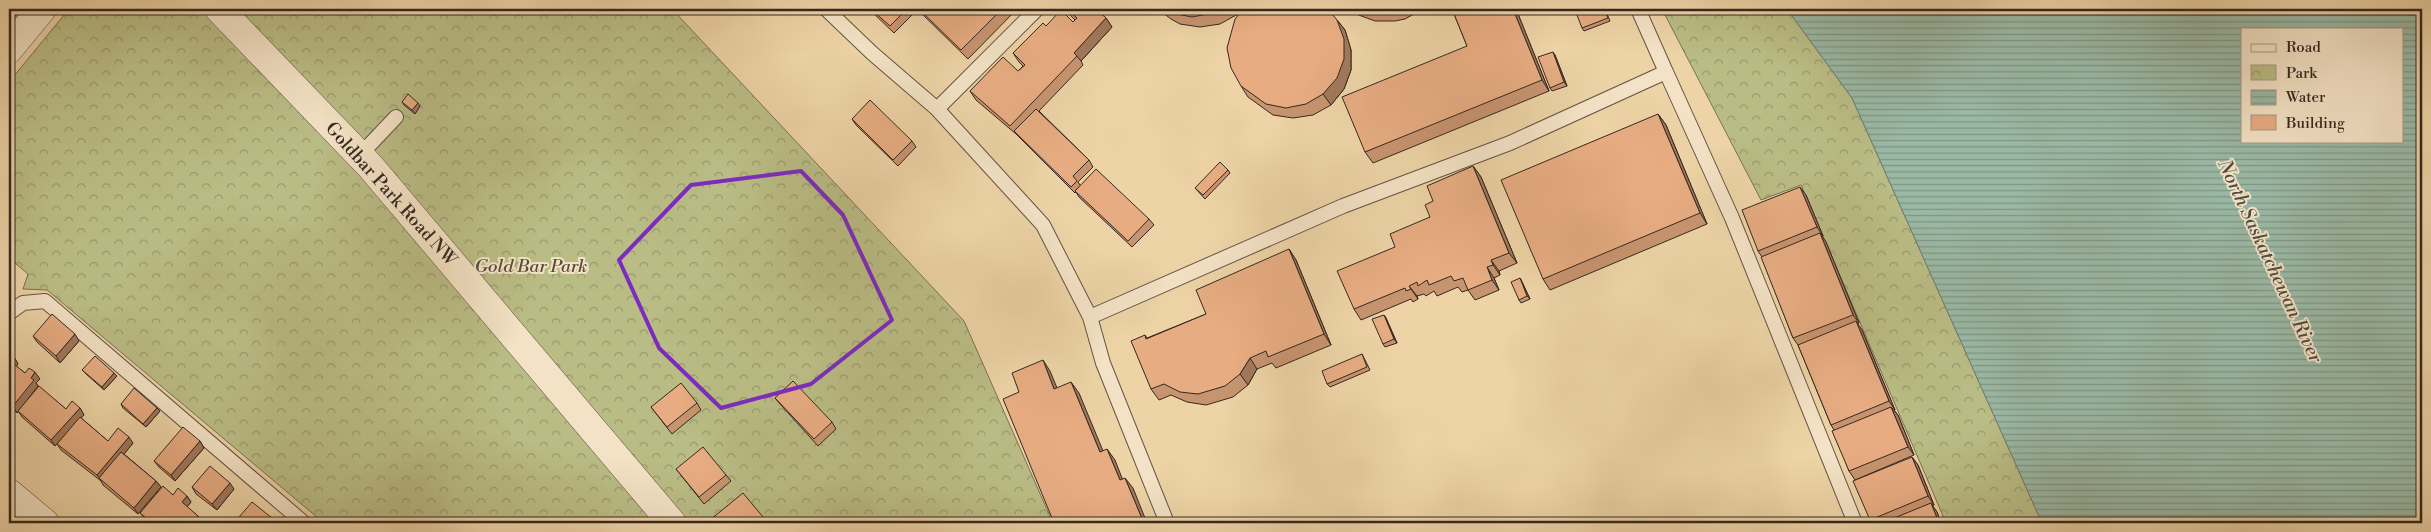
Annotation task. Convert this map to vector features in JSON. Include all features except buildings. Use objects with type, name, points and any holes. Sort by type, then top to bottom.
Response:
[{"type":"street","points":[[9,49],[42,9]]},
{"type":"street","name":"Goldbar Park Road NW","points":[[219,9],[360,155],[672,523]]},
{"type":"street","points":[[9,493],[45,523]]},
{"type":"lane","points":[[826,9],[872,53],[937,109],[1043,225],[1090,317],[1104,363],[1167,523]]},
{"type":"lane","points":[[937,109],[1037,9]]},
{"type":"lane","points":[[1638,9],[1732,218],[1855,523]]},
{"type":"lane","points":[[1090,317],[1343,206],[1510,142],[1666,72]]},
{"type":"lane","points":[[360,155],[396,117]]},
{"type":"lane","points":[[9,314],[23,303],[45,301],[304,523]]},
{"type":"highlighted area","points":[[801,171],[843,215],[892,320],[811,384],[721,408],[659,348],[619,260],[691,185]]},
{"type":"green space","points":[[9,9],[28,9],[9,29]]},
{"type":"green space","name":"Gold Bar Park","points":[[69,9],[672,9],[964,321],[1053,523],[324,523],[47,290],[23,289],[28,274],[9,258],[9,82]]},
{"type":"green space","points":[[1662,9],[1787,9],[1852,98],[2042,523],[1946,523],[1801,185],[1761,200]]},
{"type":"water","name":"North Saskatchewan River","points":[[1787,9],[2422,9],[2422,523],[2042,523],[1852,98]]}]
